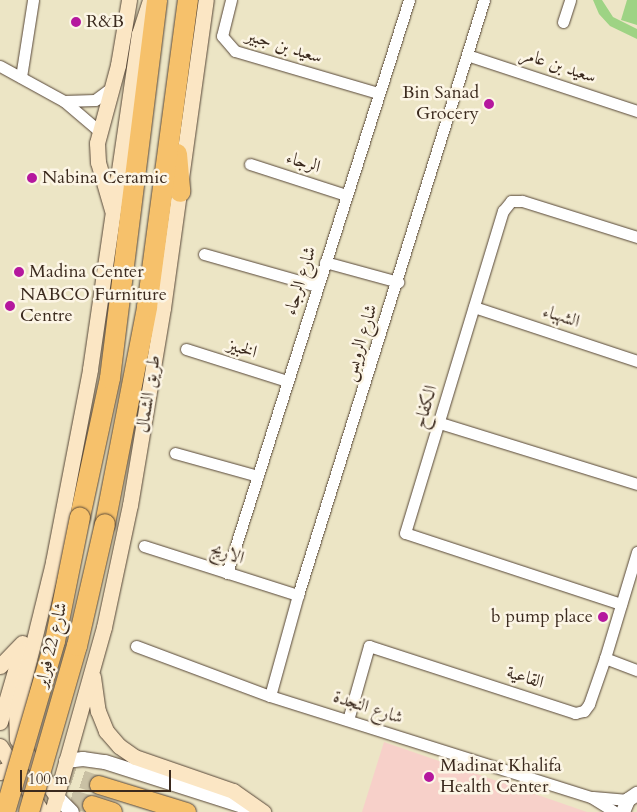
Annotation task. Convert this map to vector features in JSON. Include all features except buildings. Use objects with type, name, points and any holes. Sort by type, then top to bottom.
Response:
[{"type":"highway","points":[[180,192],[177,154],[190,38],[188,0]]},
{"type":"highway","name":"طريق الشمال","points":[[104,524],[147,307],[188,0]]},
{"type":"highway","name":"شارع 22 فبراير","points":[[5,812],[55,641],[110,378],[151,4]]},
{"type":"highway","name":"شارع 22 فبراير","points":[[29,812],[77,646],[104,524]]},
{"type":"main road","points":[[113,214],[98,162],[99,131],[118,65],[129,0]]},
{"type":"main road","name":"طريق الشمال","points":[[52,812],[93,667],[130,505],[180,192],[206,0]]},
{"type":"main road","points":[[118,65],[131,31],[151,4]]},
{"type":"main road","points":[[57,797],[16,738],[16,714],[40,620],[90,369],[139,34],[151,4]]},
{"type":"main road","points":[[0,666],[40,620]]},
{"type":"main road","points":[[0,722],[23,641]]},
{"type":"main road","points":[[93,667],[98,711],[118,746],[135,757],[233,791],[263,812]]},
{"type":"main road","points":[[16,714],[27,726],[44,735],[74,732]]},
{"type":"main road","points":[[35,765],[74,732]]},
{"type":"main road","points":[[0,746],[12,772],[42,812]]},
{"type":"main road","points":[[0,789],[12,772],[35,765],[66,761]]},
{"type":"main road","points":[[99,785],[187,812]]},
{"type":"main road","points":[[0,796],[11,792],[22,794],[30,801],[33,812]]},
{"type":"main road","points":[[92,806],[113,812]]},
{"type":"street","points":[[21,77],[33,0]]},
{"type":"street","name":"سعيد بن جبير","points":[[231,0],[221,30],[229,47],[378,93]]},
{"type":"street","name":"شارع الرجاء","points":[[227,573],[408,0]]},
{"type":"street","name":"شارع الرويس","points":[[270,696],[298,595],[398,282],[484,0]]},
{"type":"street","points":[[563,22],[570,0]]},
{"type":"street","name":"سعيد بن عامر","points":[[467,55],[637,111]]},
{"type":"street","points":[[0,66],[64,101],[99,131]]},
{"type":"street","points":[[64,101],[95,100],[112,87]]},
{"type":"street","name":"الرجاء","points":[[250,164],[346,195]]},
{"type":"street","name":"الكفاح","points":[[621,604],[405,533],[440,423],[502,211],[511,200],[637,237]]},
{"type":"street","points":[[204,254],[317,286]]},
{"type":"street","points":[[325,262],[398,282]]},
{"type":"street","name":"الشهباء","points":[[474,307],[637,361]]},
{"type":"street","name":"الخبيز","points":[[186,349],[287,382]]},
{"type":"street","points":[[440,423],[637,484]]},
{"type":"street","points":[[175,452],[258,476]]},
{"type":"street","name":"الاريج","points":[[144,546],[298,595]]},
{"type":"street","name":"القاعية","points":[[348,720],[370,646],[575,713],[584,711],[589,704],[605,658],[637,552]]},
{"type":"street","name":"شارع النجدة","points":[[136,646],[270,696],[591,797],[629,802]]},
{"type":"street","points":[[605,658],[637,670]]},
{"type":"street","points":[[66,761],[83,759],[105,762],[263,812]]},
{"type":"street","points":[[57,797],[72,812]]},
{"type":"street","name":"شارع النجدة","points":[[591,797],[615,812]]},
{"type":"shaded area","name":"Madinat Khalifa Health Center","points":[[384,742],[587,812],[362,812]]},
{"type":"green space","points":[[593,0],[602,0],[613,17],[637,29],[637,39],[610,26],[599,14]]},
{"type":"green space","points":[[627,0],[637,0],[637,25],[621,20]]},
{"type":"tunnel","points":[[31,762],[99,785]]},
{"type":"tunnel","points":[[45,791],[92,805]]},
{"type":"place","name":"R&B","points":[[76,22]]},
{"type":"place","name":"Bin Sanad Grocery","points":[[489,104]]},
{"type":"place","name":"Nabina Ceramic","points":[[32,178]]},
{"type":"place","name":"Madina Center","points":[[19,272]]},
{"type":"place","name":"NABCO Furniture Centre","points":[[10,306]]},
{"type":"place","name":"b pump place","points":[[603,617]]},
{"type":"place","name":"Madinat Khalifa Health Center","points":[[429,777]]}]
